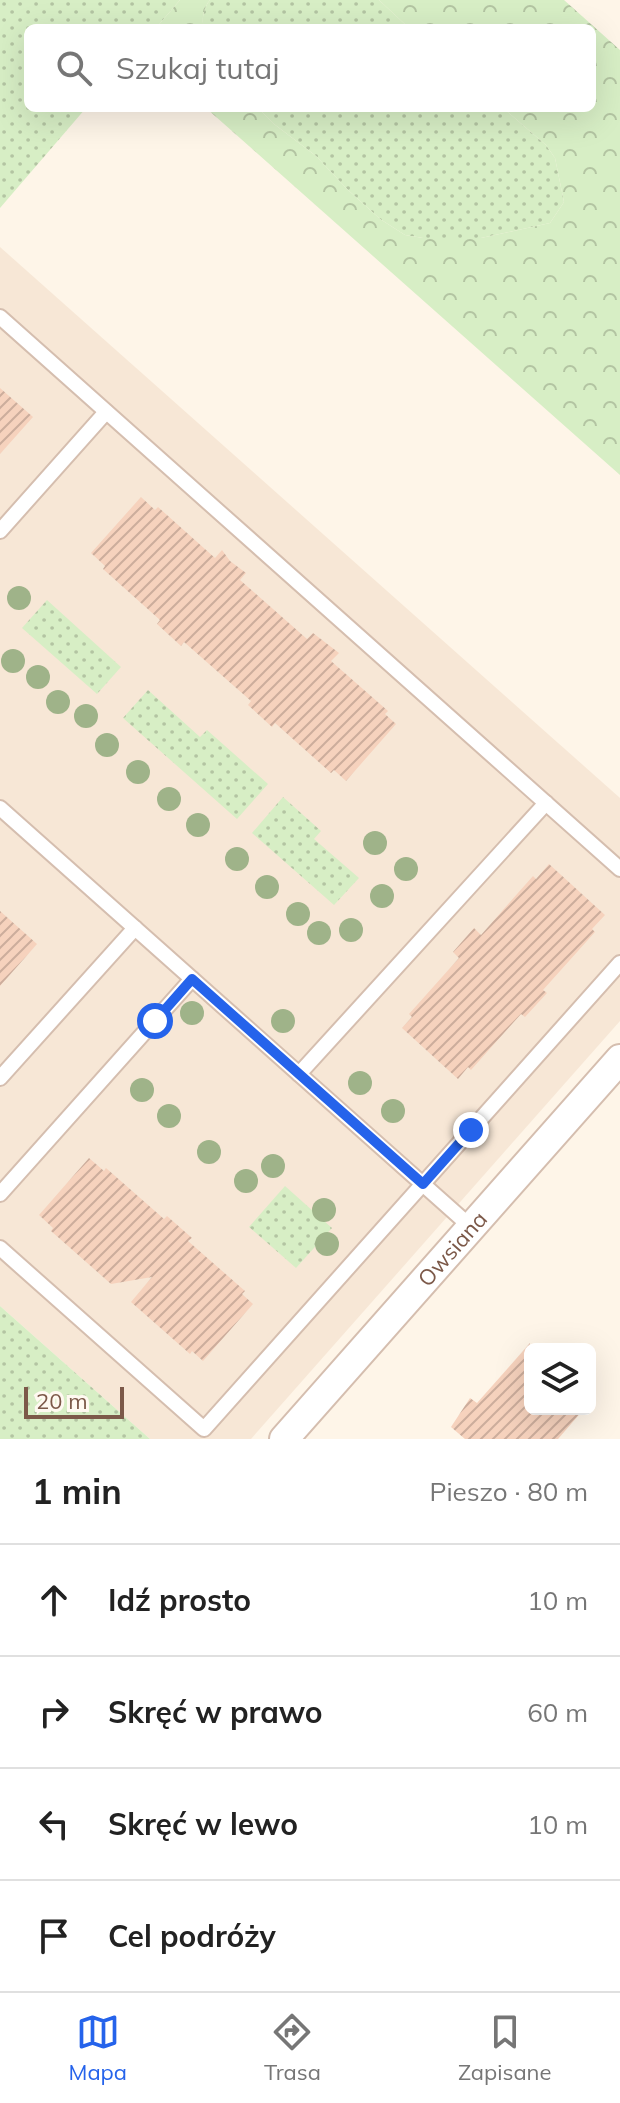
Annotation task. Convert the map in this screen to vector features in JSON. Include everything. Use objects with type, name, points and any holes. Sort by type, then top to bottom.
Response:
[{"type":"street","name":"Owsiana","points":[[284,1439],[620,1059]]},
{"type":"lane","points":[[0,317],[620,869]]},
{"type":"lane","points":[[0,531],[106,412]]},
{"type":"lane","points":[[299,1074],[546,803]]},
{"type":"lane","points":[[0,809],[471,1227]]},
{"type":"lane","points":[[0,1078],[135,928]]},
{"type":"lane","points":[[0,1248],[204,1429],[620,963]]},
{"type":"lane","points":[[0,1194],[192,979]]},
{"type":"shaded area","points":[[0,247],[620,798],[620,1021],[251,1439],[150,1439],[0,1306]]},
{"type":"green space","points":[[0,0],[180,0],[159,24],[24,24],[24,112],[83,112],[0,208]]},
{"type":"green space","points":[[180,0],[210,0],[203,24],[159,24]]},
{"type":"green space","points":[[210,0],[379,0],[405,24],[203,24]]},
{"type":"green space","points":[[379,0],[564,0],[591,24],[405,24]]},
{"type":"green space","points":[[596,29],[620,50],[620,475],[211,112],[262,112],[316,156],[380,219],[405,235],[423,238],[481,238],[550,223],[564,202],[555,158],[546,145],[508,112],[596,112]]},
{"type":"green space","points":[[262,112],[508,112],[546,145],[555,158],[564,202],[550,223],[481,238],[405,235],[380,219],[316,156]]},
{"type":"green space","points":[[47,600],[121,667],[97,694],[22,628]]},
{"type":"green space","points":[[148,690],[200,737],[207,730],[268,784],[237,819],[123,718]]},
{"type":"green space","points":[[283,797],[321,831],[314,839],[359,878],[334,905],[252,833]]},
{"type":"green space","points":[[285,1186],[332,1228],[296,1268],[249,1227]]},
{"type":"green space","points":[[0,1306],[150,1439],[0,1439]]},
{"type":"building","points":[[0,388],[33,417],[0,454]]},
{"type":"building","points":[[141,497],[155,510],[158,507],[215,558],[222,550],[230,561],[246,573],[240,580],[307,639],[313,633],[339,653],[331,661],[388,711],[385,714],[396,724],[346,781],[334,770],[331,773],[275,723],[272,727],[248,705],[251,701],[184,642],[181,646],[157,624],[160,620],[103,569],[105,566],[91,553]]},
{"type":"building","points":[[549,864],[605,915],[592,929],[595,932],[543,990],[547,993],[525,1017],[521,1014],[471,1070],[468,1067],[458,1079],[402,1028],[412,1017],[409,1014],[459,958],[453,952],[474,928],[481,935],[533,876],[536,879]]},
{"type":"building","points":[[0,911],[37,944],[0,986]]},
{"type":"building","points":[[89,1158],[104,1171],[106,1168],[164,1219],[167,1216],[192,1238],[188,1241],[245,1291],[242,1294],[253,1304],[203,1361],[192,1351],[190,1354],[131,1302],[152,1277],[111,1284],[51,1231],[53,1228],[39,1215]]},
{"type":"building","points":[[524,1350],[524,1415],[579,1415],[558,1439],[465,1439],[451,1427],[470,1398],[477,1403]]},
{"type":"route","points":[[155,1021],[192,979],[423,1184],[471,1130]]}]
